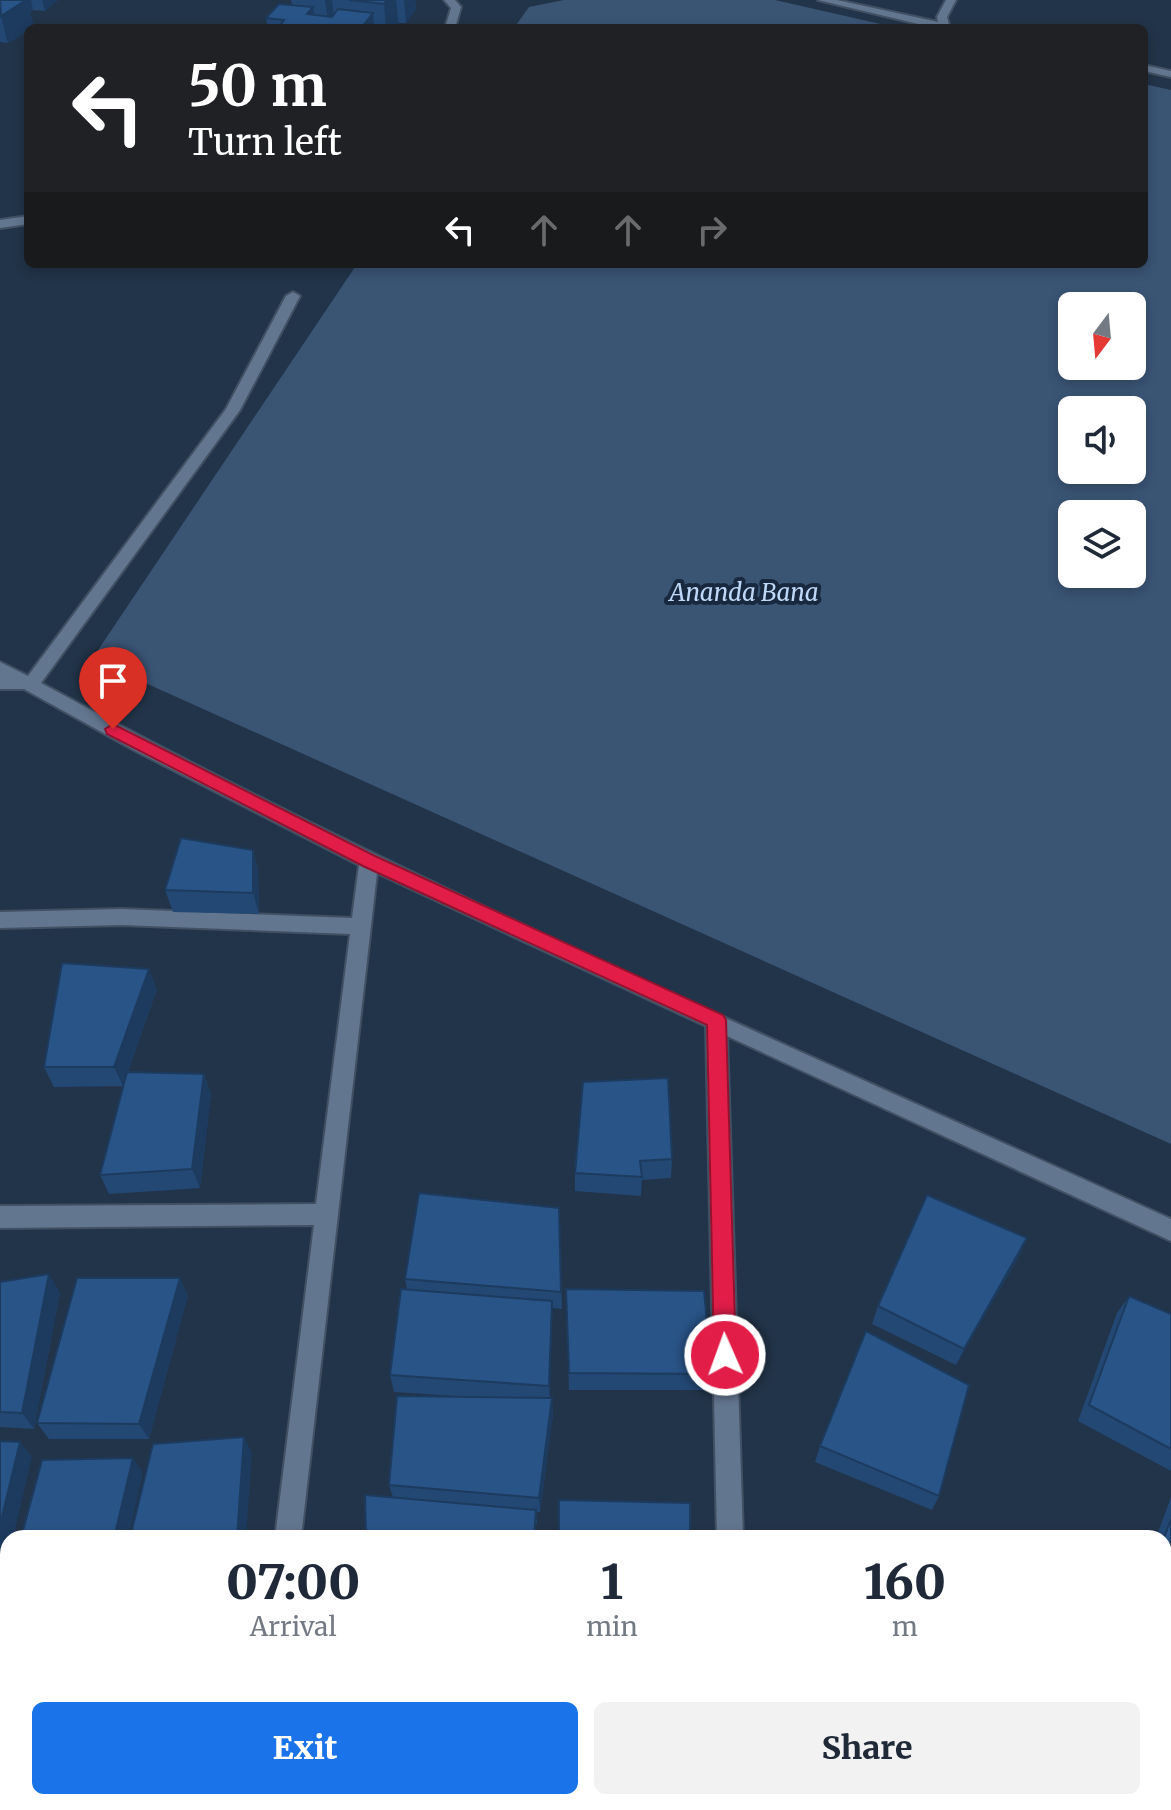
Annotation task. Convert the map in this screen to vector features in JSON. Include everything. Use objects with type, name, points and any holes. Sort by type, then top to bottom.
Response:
[{"type":"street","points":[[449,0],[456,7],[451,24]]},
{"type":"street","points":[[823,0],[932,24]]},
{"type":"street","points":[[945,24],[942,17],[951,0]]},
{"type":"street","points":[[1148,69],[1171,74]]},
{"type":"street","points":[[0,224],[24,221]]},
{"type":"street","points":[[32,683],[233,410],[293,296]]},
{"type":"street","points":[[0,668],[140,745],[369,861],[1171,1230]]},
{"type":"street","points":[[0,683],[32,683]]},
{"type":"street","points":[[289,1530],[369,861]]},
{"type":"street","points":[[0,920],[122,917],[361,926]]},
{"type":"street","points":[[716,1020],[730,1530]]},
{"type":"street","points":[[0,1217],[326,1214]]},
{"type":"green space","points":[[564,0],[775,0],[880,24],[517,24],[529,7]]},
{"type":"green space","name":"Ananda Bana","points":[[1148,85],[1171,90],[1171,1144],[92,659],[354,268],[1148,268]]},
{"type":"building","points":[[0,0],[26,0],[1,16]]},
{"type":"building","points":[[349,0],[387,0],[384,4]]},
{"type":"building","points":[[279,4],[313,7],[307,14],[332,17],[338,9],[373,13],[364,24],[281,24],[284,20],[266,18]]},
{"type":"building","points":[[181,838],[253,850],[253,893],[165,890]]},
{"type":"building","points":[[62,963],[149,969],[114,1067],[44,1067]]},
{"type":"building","points":[[127,1072],[204,1074],[192,1169],[100,1175]]},
{"type":"building","points":[[668,1078],[672,1159],[640,1161],[642,1177],[575,1173],[583,1082]]},
{"type":"building","points":[[419,1193],[559,1208],[561,1292],[405,1279]]},
{"type":"building","points":[[927,1195],[1027,1238],[964,1349],[878,1306]]},
{"type":"building","points":[[49,1274],[22,1413],[0,1412],[0,1282]]},
{"type":"building","points":[[77,1278],[180,1278],[139,1424],[37,1423]]},
{"type":"building","points":[[401,1289],[552,1301],[549,1386],[390,1375]]},
{"type":"building","points":[[566,1289],[704,1291],[712,1374],[569,1373]]},
{"type":"building","points":[[1129,1296],[1171,1314],[1171,1449],[1089,1405]]},
{"type":"building","points":[[866,1331],[969,1385],[939,1496],[820,1446]]},
{"type":"building","points":[[397,1396],[552,1398],[539,1498],[389,1485]]},
{"type":"building","points":[[244,1437],[238,1530],[132,1530],[153,1444]]},
{"type":"building","points":[[0,1441],[20,1442],[0,1525]]},
{"type":"building","points":[[133,1458],[116,1530],[23,1530],[42,1460]]},
{"type":"building","points":[[365,1495],[536,1510],[535,1530],[366,1530]]},
{"type":"building","points":[[559,1500],[690,1503],[690,1530],[559,1530]]},
{"type":"route","points":[[113,729],[369,861],[716,1020],[725,1355]]}]
